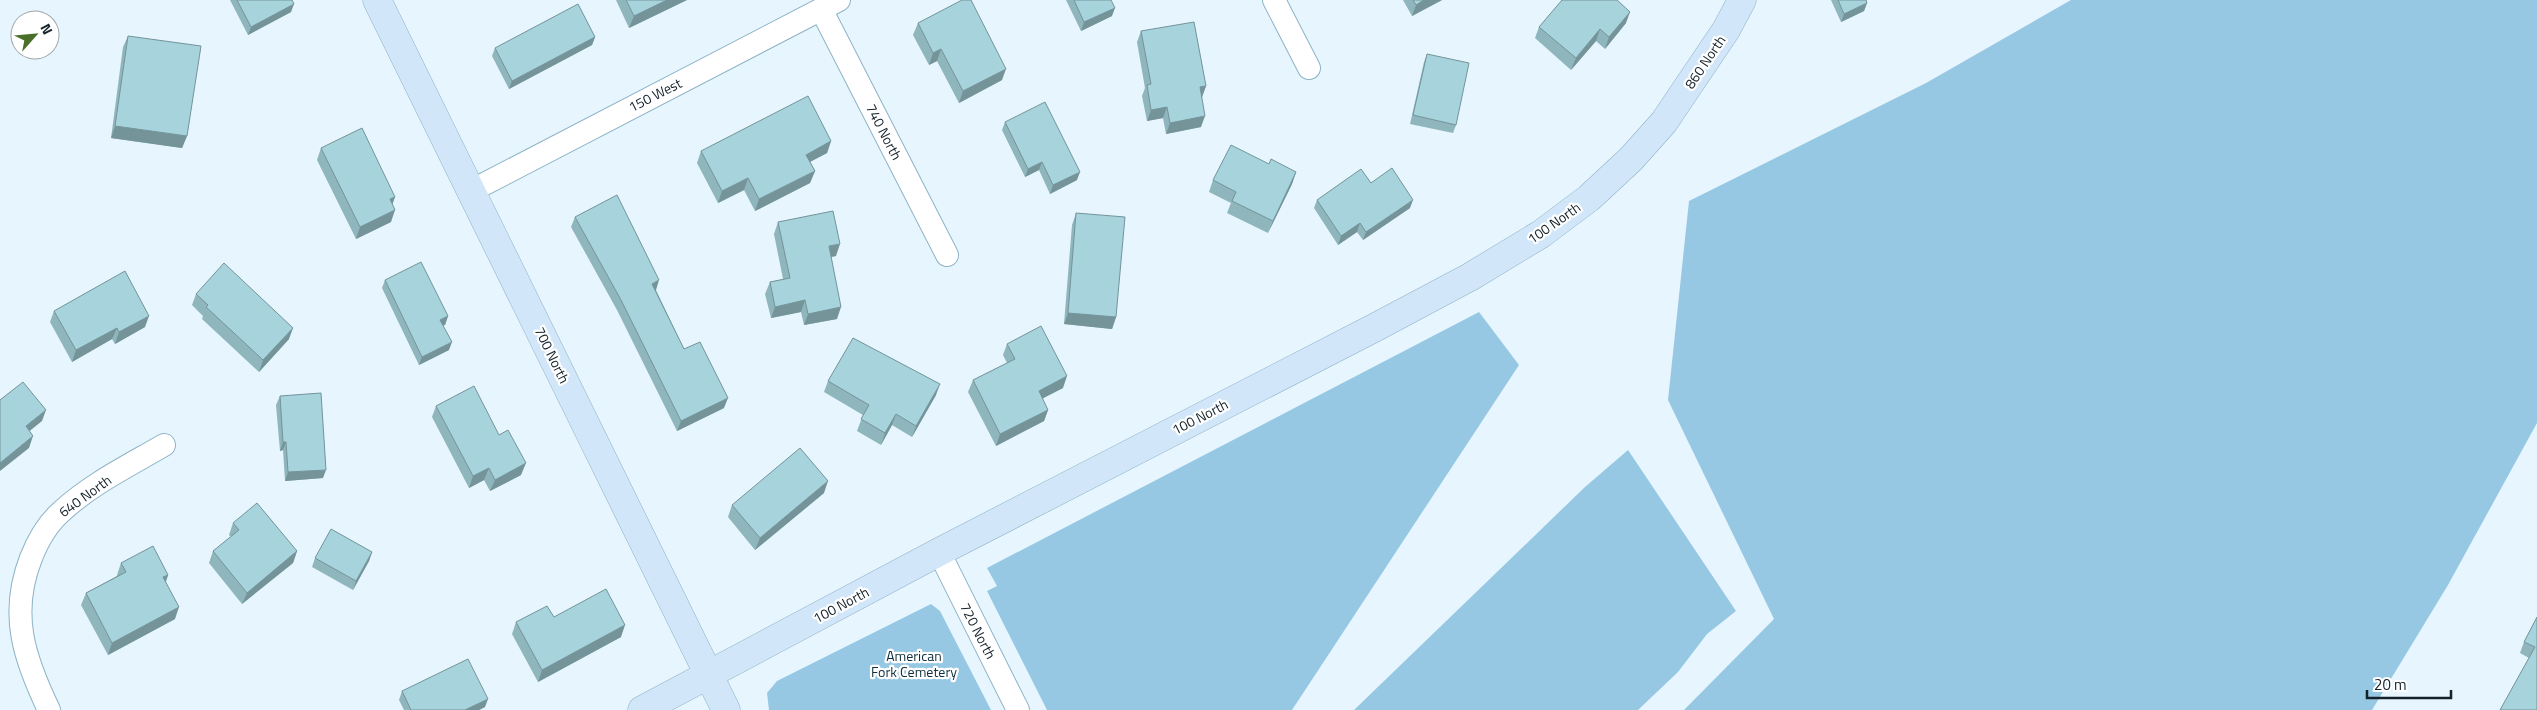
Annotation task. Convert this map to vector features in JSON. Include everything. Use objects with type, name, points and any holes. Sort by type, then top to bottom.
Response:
[{"type":"street","name":"700 North","points":[[377,0],[726,710]]},
{"type":"street","points":[[1274,0],[1309,68]]},
{"type":"street","name":"860 North","points":[[1664,122],[1726,30],[1742,0]]},
{"type":"street","name":"150 West","points":[[471,191],[830,5]]},
{"type":"street","name":"740 North","points":[[830,5],[948,255]]},
{"type":"street","name":"100 North","points":[[642,710],[939,552],[1478,272],[1541,234],[1589,198],[1631,158],[1664,122]]},
{"type":"street","name":"640 North","points":[[49,710],[25,654],[19,618],[22,579],[39,538],[61,511],[98,485],[164,445]]},
{"type":"street","name":"720 North","points":[[939,552],[1018,710]]},
{"type":"green space","points":[[2071,0],[2537,0],[2537,423],[2448,585],[2372,710],[1684,710],[1774,619],[1668,400],[1689,201],[1926,83]]},
{"type":"green space","points":[[1479,312],[1519,365],[1292,710],[1047,710],[987,591],[997,586],[987,568]]},
{"type":"green space","points":[[1628,450],[1736,611],[1707,634],[1678,672],[1638,710],[1354,710],[1585,487]]},
{"type":"green space","name":"American Fork Cemetery","points":[[931,604],[940,611],[991,710],[769,710],[767,693],[777,681]]},
{"type":"building","points":[[237,0],[292,0],[294,4],[251,27]]},
{"type":"building","points":[[626,0],[667,0],[634,16]]},
{"type":"building","points":[[962,0],[971,0],[1006,69],[963,91],[941,49],[933,53],[918,23]]},
{"type":"building","points":[[1074,0],[1111,0],[1115,8],[1084,22]]},
{"type":"building","points":[[1413,0],[1424,0],[1416,5]]},
{"type":"building","points":[[1562,0],[1617,0],[1630,12],[1609,37],[1600,29],[1576,58],[1539,27]]},
{"type":"building","points":[[1838,0],[1866,0],[1867,3],[1844,14]]},
{"type":"building","points":[[578,4],[595,37],[512,81],[495,48]]},
{"type":"building","points":[[1194,22],[1206,86],[1200,87],[1205,116],[1170,123],[1167,107],[1151,110],[1147,85],[1151,84],[1141,31]]},
{"type":"building","points":[[128,36],[201,46],[187,136],[115,126]]},
{"type":"building","points":[[1427,54],[1469,63],[1456,125],[1413,115]]},
{"type":"building","points":[[808,96],[831,141],[806,155],[815,171],[759,199],[748,178],[722,191],[701,151]]},
{"type":"building","points":[[1045,102],[1080,172],[1053,185],[1042,162],[1028,169],[1005,122]]},
{"type":"building","points":[[362,128],[395,197],[390,199],[395,210],[360,227],[321,148]]},
{"type":"building","points":[[1231,145],[1269,164],[1271,159],[1296,172],[1273,221],[1232,201],[1236,192],[1213,180]]},
{"type":"building","points":[[1392,168],[1413,200],[1366,232],[1360,223],[1341,236],[1317,200],[1361,169],[1371,183]]},
{"type":"building","points":[[617,195],[659,280],[652,284],[684,349],[700,342],[728,398],[681,421],[621,300],[575,217]]},
{"type":"building","points":[[833,211],[840,244],[829,246],[841,307],[808,314],[805,300],[775,307],[770,282],[790,278],[778,222]]},
{"type":"building","points":[[1076,213],[1125,217],[1116,317],[1068,313]]},
{"type":"building","points":[[421,262],[448,316],[440,320],[452,342],[422,357],[385,280]]},
{"type":"building","points":[[224,263],[293,328],[263,360],[206,307],[208,305],[196,294]]},
{"type":"building","points":[[125,271],[149,316],[119,332],[117,328],[76,350],[54,311]]},
{"type":"building","points":[[1041,326],[1067,376],[1039,391],[1048,410],[1000,434],[973,380],[1015,359],[1007,344]]},
{"type":"building","points":[[853,338],[940,384],[916,426],[896,414],[885,433],[861,419],[869,405],[828,381]]},
{"type":"building","points":[[23,382],[46,410],[26,426],[33,436],[0,463],[0,400]]},
{"type":"building","points":[[474,386],[499,435],[508,430],[526,463],[495,480],[489,468],[473,476],[436,406]]},
{"type":"building","points":[[321,393],[326,470],[288,472],[286,442],[283,442],[280,396]]},
{"type":"building","points":[[800,448],[828,481],[760,538],[732,505]]},
{"type":"building","points":[[257,503],[297,551],[247,593],[213,551],[239,530],[233,523]]},
{"type":"building","points":[[331,529],[372,552],[356,581],[315,558]]},
{"type":"building","points":[[153,546],[168,575],[163,577],[179,607],[112,643],[86,593],[126,572],[121,563]]},
{"type":"building","points":[[606,589],[625,625],[542,670],[516,622],[547,606],[554,617]]},
{"type":"building","points":[[2537,617],[2537,710],[2500,710],[2535,647],[2524,642]]},
{"type":"building","points":[[468,659],[488,699],[465,710],[411,710],[402,691]]}]
